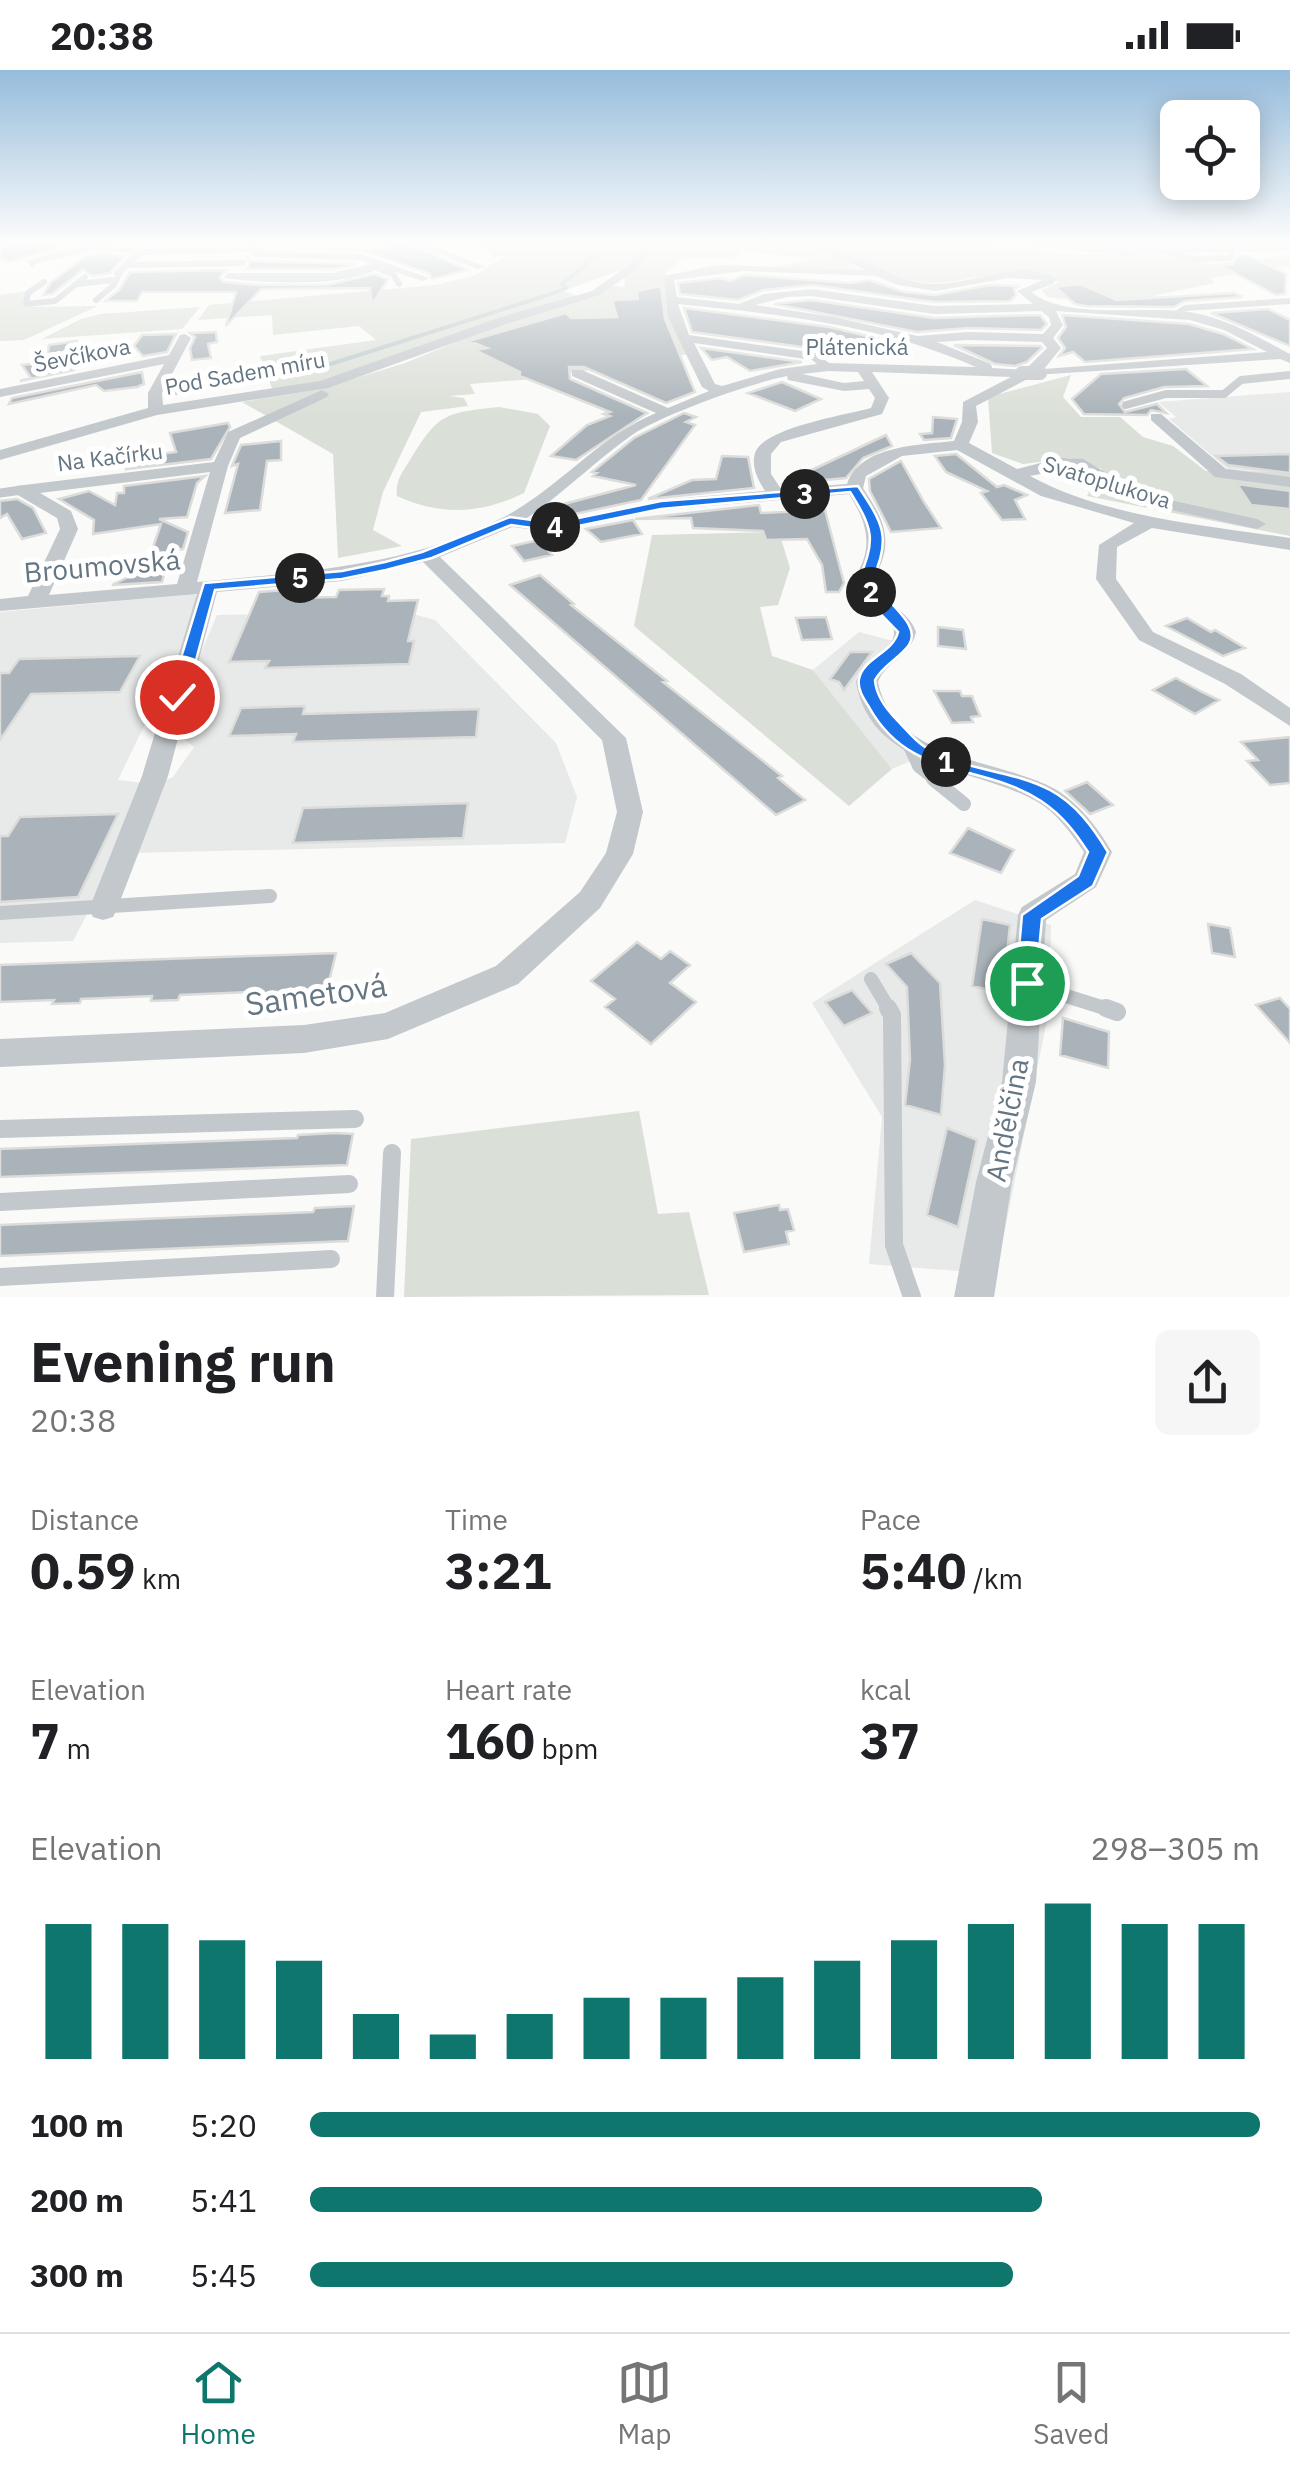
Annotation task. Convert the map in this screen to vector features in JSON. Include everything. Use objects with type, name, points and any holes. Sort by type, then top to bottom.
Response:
[{"type":"street","name":"Pod Sadem míru","points":[[0,455],[156,411],[323,385],[568,301]]},
{"type":"street","points":[[673,301],[674,317],[709,386],[722,391]]},
{"type":"street","points":[[685,301],[740,307],[914,340],[994,372]]},
{"type":"street","points":[[740,307],[754,301]]},
{"type":"street","points":[[861,301],[932,310],[1044,307],[1176,314],[1230,328],[1287,356]]},
{"type":"street","points":[[914,340],[968,336],[1046,338],[1057,325],[1056,316],[1036,301]]},
{"type":"street","name":"Ševčíkova","points":[[156,411],[154,393],[185,338]]},
{"type":"street","points":[[684,338],[816,357],[829,367]]},
{"type":"street","points":[[854,488],[859,473],[898,452],[960,445],[970,422],[968,405],[1049,358],[1054,348],[1046,338]]},
{"type":"street","points":[[198,587],[220,466],[233,435],[411,356]]},
{"type":"street","name":"Plátenická","points":[[510,520],[554,492],[629,430],[722,391],[780,372],[862,367],[1040,373],[1287,356]]},
{"type":"street","name":"Ševčíkova","points":[[0,392],[172,358]]},
{"type":"street","points":[[777,497],[763,474],[763,452],[775,439],[877,411],[882,398],[862,367]]},
{"type":"street","points":[[780,372],[844,387],[873,384]]},
{"type":"street","points":[[577,373],[666,413]]},
{"type":"street","points":[[1156,417],[1221,473],[1290,482]]},
{"type":"street","name":"Svatoplukova","points":[[960,445],[1047,492],[1149,522],[1290,544]]},
{"type":"street","points":[[1015,475],[1059,462],[1080,462],[1099,472],[1115,490],[1152,504],[1290,530]]},
{"type":"street","name":"Na Kačírku","points":[[22,490],[220,466]]},
{"type":"street","name":"Broumovská","points":[[0,605],[342,575],[427,555],[510,520],[529,526],[570,524],[661,505],[854,488]]},
{"type":"street","name":"Andělčina","points":[[854,488],[874,520],[878,537],[878,554],[866,578],[872,596],[904,625],[905,632],[903,643],[870,672],[868,690],[880,713],[906,740],[937,760],[1023,785],[1046,796],[1077,820],[1098,852],[1086,880],[1032,915],[1018,1082],[994,1182],[974,1297]]},
{"type":"street","name":"Na Kačírku","points":[[22,490],[65,515],[68,529],[35,602]]},
{"type":"street","points":[[1149,522],[1108,545],[1106,579],[1146,636],[1233,680],[1290,719]]},
{"type":"street","name":"Sametová","points":[[0,1053],[304,1038],[388,1026],[507,975],[590,900],[619,854],[630,812],[614,738],[427,555]]},
{"type":"street","name":"Broumovská","points":[[104,909],[155,776],[198,587]]},
{"type":"lane","points":[[26,301],[52,301]]},
{"type":"lane","points":[[1176,314],[1185,308],[1286,301]]},
{"type":"lane","points":[[1126,405],[1166,394],[1224,394],[1240,380],[1290,375]]},
{"type":"lane","points":[[0,492],[22,490]]},
{"type":"lane","points":[[906,740],[918,767],[964,804]]},
{"type":"lane","points":[[0,913],[270,896]]},
{"type":"lane","points":[[871,979],[892,1014],[894,1245],[912,1297]]},
{"type":"lane","points":[[1027,983],[1117,1012]]},
{"type":"lane","points":[[0,1128],[355,1119]]},
{"type":"lane","points":[[385,1297],[392,1153]]},
{"type":"lane","points":[[0,1202],[349,1184]]},
{"type":"lane","points":[[0,1277],[331,1258]]},
{"type":"shaded area","points":[[0,301],[25,301],[24,307],[98,306],[24,340],[0,341]]},
{"type":"shaded area","points":[[251,301],[562,301],[318,383],[273,391],[260,356],[376,340],[359,326],[273,335],[272,315],[198,320],[209,305]]},
{"type":"shaded area","points":[[574,301],[669,301],[688,354],[533,379],[470,384],[475,394],[449,396],[464,398],[468,406],[421,412],[383,492],[373,530],[402,546],[338,558],[333,454],[242,402],[320,389],[405,363],[507,321]]},
{"type":"shaded area","points":[[1088,301],[1151,301],[1147,306]]},
{"type":"shaded area","points":[[200,307],[182,329],[42,339],[81,319],[101,314]]},
{"type":"shaded area","points":[[1071,375],[1063,397],[1081,417],[1120,417],[1143,437],[1173,446],[1206,471],[1290,472],[1290,536],[1087,496],[1102,469],[1071,458],[1023,464],[992,453],[988,397]]},
{"type":"shaded area","points":[[1290,392],[1290,473],[1231,472],[1169,419],[1176,417],[1158,402]]},
{"type":"shaded area","points":[[499,407],[538,414],[550,426],[524,493],[492,505],[461,510],[429,507],[397,496],[402,473],[436,424],[454,414]]},
{"type":"shaded area","points":[[779,532],[790,568],[778,605],[760,607],[772,656],[813,670],[892,769],[849,806],[634,626],[652,535]]},
{"type":"shaded area","points":[[195,594],[202,606],[118,780],[143,783],[100,890],[73,941],[0,943],[0,612]]},
{"type":"shaded area","points":[[402,611],[435,620],[556,743],[577,797],[565,843],[130,853],[161,782],[173,777],[194,747],[181,737],[188,703],[205,700],[208,688],[197,689],[207,671],[197,662],[217,615]]},
{"type":"shaded area","points":[[859,632],[893,641],[861,677],[918,758],[892,769],[813,670]]},
{"type":"shaded area","points":[[975,900],[1051,925],[1049,1010],[996,1274],[869,1264],[882,1117],[812,1003]]},
{"type":"shaded area","points":[[639,1111],[658,1214],[689,1212],[709,1295],[404,1297],[411,1139]]},
{"type":"building","points":[[233,301],[249,301],[226,326]]},
{"type":"building","points":[[612,301],[663,301],[665,319],[695,392],[666,403],[584,367],[569,367],[570,379],[647,413],[576,460],[551,456],[587,425],[610,416],[604,414],[610,412],[520,376],[520,372],[475,350],[487,348],[469,341],[566,313],[571,318],[617,317]]},
{"type":"building","points":[[820,301],[934,318],[1040,315],[1047,324],[1041,330],[968,328],[917,332],[774,304]]},
{"type":"building","points":[[1072,301],[1185,301],[1174,307]]},
{"type":"building","points":[[684,308],[829,327],[905,345],[828,358],[817,349],[692,332]]},
{"type":"building","points":[[1268,309],[1290,320],[1290,346],[1211,313]]},
{"type":"building","points":[[1062,315],[1189,324],[1223,334],[1253,349],[1085,362],[1073,352],[1059,356],[1065,348],[1058,338],[1066,327]]},
{"type":"building","points":[[216,332],[217,342],[208,344],[211,358],[192,360],[190,348],[195,337],[190,333]]},
{"type":"building","points":[[176,334],[167,352],[143,356],[134,346],[142,335]]},
{"type":"building","points":[[77,341],[74,370],[20,381],[31,378],[22,365],[47,362],[49,345]]},
{"type":"building","points":[[954,345],[1042,348],[1027,362],[1015,366],[995,364]]},
{"type":"building","points":[[701,348],[802,362],[750,371],[727,357],[712,360]]},
{"type":"building","points":[[1186,369],[1207,386],[1164,387],[1124,398],[1119,404],[1125,412],[1157,404],[1166,413],[1151,410],[1147,415],[1084,414],[1072,399],[1101,374]]},
{"type":"building","points":[[142,372],[144,384],[137,387],[104,391],[96,385],[9,404],[12,398]]},
{"type":"building","points":[[782,382],[821,399],[795,411],[748,393]]},
{"type":"building","points":[[684,413],[696,417],[686,422],[695,425],[641,500],[570,515],[560,505],[636,485],[593,476],[597,473],[592,472],[634,438]]},
{"type":"building","points":[[933,417],[957,419],[951,438],[924,440],[920,434],[932,433]]},
{"type":"building","points":[[228,423],[230,427],[211,459],[126,469],[127,458],[176,452],[170,433]]},
{"type":"building","points":[[886,435],[892,446],[863,458],[846,478],[782,484]]},
{"type":"building","points":[[281,441],[281,460],[267,461],[260,510],[225,513],[238,464],[232,466],[241,445]]},
{"type":"building","points":[[956,454],[997,487],[1004,485],[1027,495],[1015,500],[1025,519],[1002,520],[981,493],[987,491],[946,472],[935,456]]},
{"type":"building","points":[[1290,454],[1290,473],[1228,465],[1216,456]]},
{"type":"building","points":[[722,456],[748,457],[754,488],[648,499],[692,480],[716,479]]},
{"type":"building","points":[[901,461],[941,528],[891,532],[870,491],[869,479]]},
{"type":"building","points":[[205,476],[197,483],[187,517],[159,519],[188,532],[183,549],[171,550],[162,582],[112,585],[146,568],[161,524],[93,534],[94,520],[59,499],[89,491],[115,505],[117,493],[124,493],[124,486]]},
{"type":"building","points":[[1237,484],[1290,491],[1290,509],[1251,505]]},
{"type":"building","points":[[17,499],[33,508],[46,533],[22,539],[7,514],[0,518],[0,501]]},
{"type":"building","points":[[759,505],[761,513],[825,510],[844,583],[839,592],[826,592],[822,565],[807,539],[766,540],[763,531],[693,528],[691,518],[635,519]]},
{"type":"building","points":[[633,520],[642,534],[601,542],[586,529]]},
{"type":"building","points":[[539,540],[552,555],[524,561],[512,546]]},
{"type":"building","points":[[540,575],[574,604],[571,605],[667,681],[663,682],[782,776],[778,778],[805,800],[776,815],[510,585]]},
{"type":"building","points":[[299,589],[295,598],[336,597],[339,590],[384,589],[382,596],[389,596],[388,601],[418,600],[408,641],[414,641],[409,664],[265,668],[269,661],[229,662],[259,592]]},
{"type":"building","points":[[826,617],[832,639],[802,640],[796,618]]},
{"type":"building","points":[[1187,618],[1245,648],[1223,656],[1166,626]]},
{"type":"building","points":[[938,627],[963,630],[966,649],[938,646]]},
{"type":"building","points":[[850,652],[872,652],[844,690],[839,682],[830,679]]},
{"type":"building","points":[[140,656],[120,692],[31,694],[0,740],[0,673],[9,673],[19,659]]},
{"type":"building","points":[[1176,678],[1219,700],[1195,714],[1153,690]]},
{"type":"building","points":[[934,691],[960,691],[962,696],[972,696],[980,716],[971,717],[973,722],[952,723]]},
{"type":"building","points":[[305,706],[303,714],[479,709],[476,737],[293,742],[296,734],[229,736],[241,708]]},
{"type":"building","points":[[1290,737],[1290,783],[1270,785],[1247,761],[1258,760],[1241,742]]},
{"type":"building","points":[[1087,782],[1113,805],[1090,814],[1065,791]]},
{"type":"building","points":[[468,803],[463,838],[293,843],[303,808]]},
{"type":"building","points":[[118,814],[78,897],[0,902],[0,836],[8,836],[20,817]]},
{"type":"building","points":[[968,828],[1014,850],[1001,873],[950,853]]},
{"type":"building","points":[[982,919],[1010,925],[1003,993],[972,986]]},
{"type":"building","points":[[1208,924],[1230,928],[1235,957],[1212,953]]},
{"type":"building","points":[[637,942],[661,959],[670,951],[690,965],[670,983],[696,1002],[651,1044],[605,1007],[615,999],[591,981]]},
{"type":"building","points":[[336,953],[327,990],[248,997],[249,992],[180,995],[178,1000],[151,1001],[152,996],[81,999],[80,1003],[0,1002],[0,965]]},
{"type":"building","points":[[911,953],[940,983],[945,1065],[941,1115],[905,1105],[910,1060],[907,987],[886,964]]},
{"type":"building","points":[[852,990],[872,1013],[844,1026],[825,1002]]},
{"type":"building","points":[[1280,998],[1290,1009],[1290,1043],[1256,1005]]},
{"type":"building","points":[[1063,1018],[1109,1032],[1108,1068],[1060,1055]]},
{"type":"building","points":[[947,1128],[977,1140],[958,1227],[927,1215]]},
{"type":"building","points":[[353,1134],[347,1165],[0,1177],[0,1149],[297,1138]]},
{"type":"building","points":[[779,1205],[780,1210],[788,1209],[794,1230],[786,1232],[789,1244],[744,1252],[734,1213]]},
{"type":"building","points":[[354,1206],[348,1241],[0,1256],[0,1225],[313,1212],[315,1208]]},
{"type":"waterway","points":[[169,394],[321,367],[528,301]]},
{"type":"route","points":[[177,697],[209,586],[342,575],[386,566],[473,538],[510,520],[554,527],[634,508],[854,488],[874,520],[878,537],[878,554],[866,578],[872,596],[904,625],[905,632],[903,643],[870,672],[867,680],[880,713],[917,750],[937,760],[1023,785],[1046,796],[1077,820],[1098,852],[1086,880],[1032,915],[1027,983]]}]
